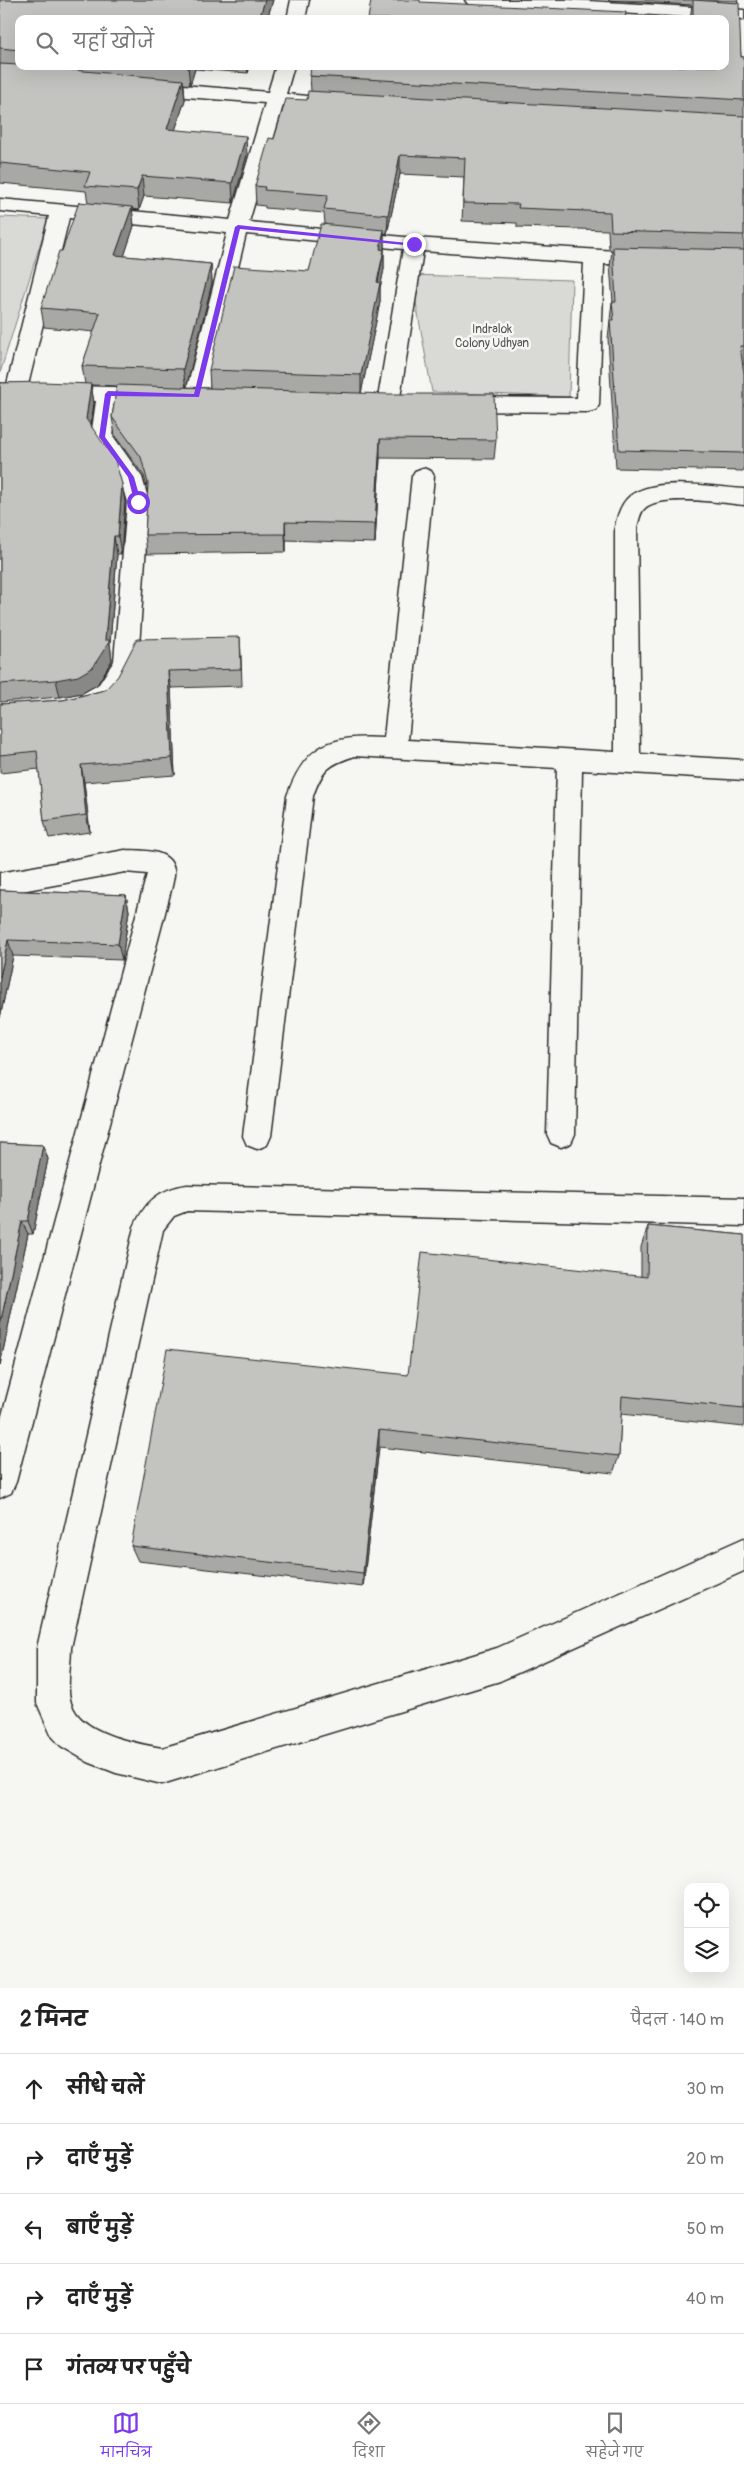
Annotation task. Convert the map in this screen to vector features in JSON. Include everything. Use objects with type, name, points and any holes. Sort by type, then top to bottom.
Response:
[{"type":"street","points":[[297,15],[300,0]]},
{"type":"street","points":[[474,0],[744,15]]},
{"type":"street","points":[[60,212],[8,391],[206,396],[238,227],[283,70]]},
{"type":"street","points":[[128,87],[276,100],[336,103]]},
{"type":"street","points":[[0,206],[414,244],[594,257],[669,259]]},
{"type":"street","points":[[388,403],[414,244]]},
{"type":"street","points":[[435,404],[588,405],[594,257]]},
{"type":"street","points":[[74,705],[98,700],[115,682],[126,661],[138,502],[131,477],[102,437],[108,394]]},
{"type":"street","points":[[395,749],[423,476]]},
{"type":"street","points":[[628,763],[626,527],[630,512],[637,502],[652,496],[679,494],[744,497]]},
{"type":"street","points":[[257,1136],[300,796],[308,770],[322,756],[355,746],[744,770]]},
{"type":"street","points":[[561,1134],[570,758]]},
{"type":"street","points":[[0,884],[125,861],[152,862],[161,870],[159,886],[0,1482]]},
{"type":"street","points":[[744,1212],[187,1198],[173,1200],[164,1204],[156,1212],[149,1227],[54,1648],[53,1687],[55,1709],[64,1724],[84,1741],[137,1761],[162,1766],[500,1664],[744,1554]]},
{"type":"green space","points":[[0,217],[48,219],[0,373]]},
{"type":"green space","name":"Indralok Colony Udhyan","points":[[411,275],[572,280],[569,397],[432,392]]},
{"type":"building","points":[[0,0],[265,0],[260,15],[15,15],[15,50],[0,48]]},
{"type":"building","points":[[371,0],[420,0],[420,2],[626,12],[626,15],[369,15]]},
{"type":"building","points":[[693,0],[739,3],[741,57],[744,57],[744,100],[310,76],[311,70],[729,70],[729,15],[693,15]]},
{"type":"building","points":[[0,64],[15,65],[15,70],[73,70],[183,80],[167,129],[246,136],[232,183],[142,176],[137,190],[85,186],[90,172],[0,163]]},
{"type":"building","points":[[308,91],[744,116],[744,235],[611,231],[610,212],[518,208],[519,204],[463,203],[465,158],[400,155],[388,215],[324,209],[328,195],[264,190],[265,187],[255,186],[269,138],[274,139],[286,99],[307,100]]},
{"type":"building","points":[[79,202],[132,207],[115,255],[211,264],[183,369],[82,366],[100,313],[41,308],[59,251],[62,251]]},
{"type":"building","points":[[321,224],[384,230],[380,249],[384,250],[377,282],[380,283],[361,375],[209,370],[234,266],[309,271]]},
{"type":"building","points":[[613,247],[744,250],[744,346],[740,346],[744,374],[744,453],[619,450],[610,320],[614,320],[612,302],[616,302]]},
{"type":"building","points":[[0,383],[91,384],[86,419],[115,460],[122,484],[118,536],[114,536],[105,640],[109,640],[109,642],[93,667],[78,676],[56,680],[0,684]]},
{"type":"building","points":[[117,385],[388,394],[494,394],[496,440],[380,439],[375,524],[285,522],[285,534],[145,535],[148,483],[141,457],[112,417]]},
{"type":"building","points":[[240,637],[241,669],[168,671],[172,758],[81,765],[86,815],[44,821],[37,751],[0,755],[0,704],[63,700],[105,690],[118,676],[137,639]]},
{"type":"building","points":[[0,890],[126,895],[118,944],[8,940],[0,977]]},
{"type":"building","points":[[0,1143],[43,1145],[28,1221],[22,1221],[0,1325]]},
{"type":"building","points":[[648,1226],[744,1235],[744,1408],[622,1396],[619,1456],[379,1430],[363,1573],[131,1546],[167,1349],[408,1375],[422,1252],[647,1277]]},
{"type":"route","points":[[138,502],[131,477],[123,463],[112,452],[102,437],[108,394],[196,396],[238,227],[414,244]]}]
